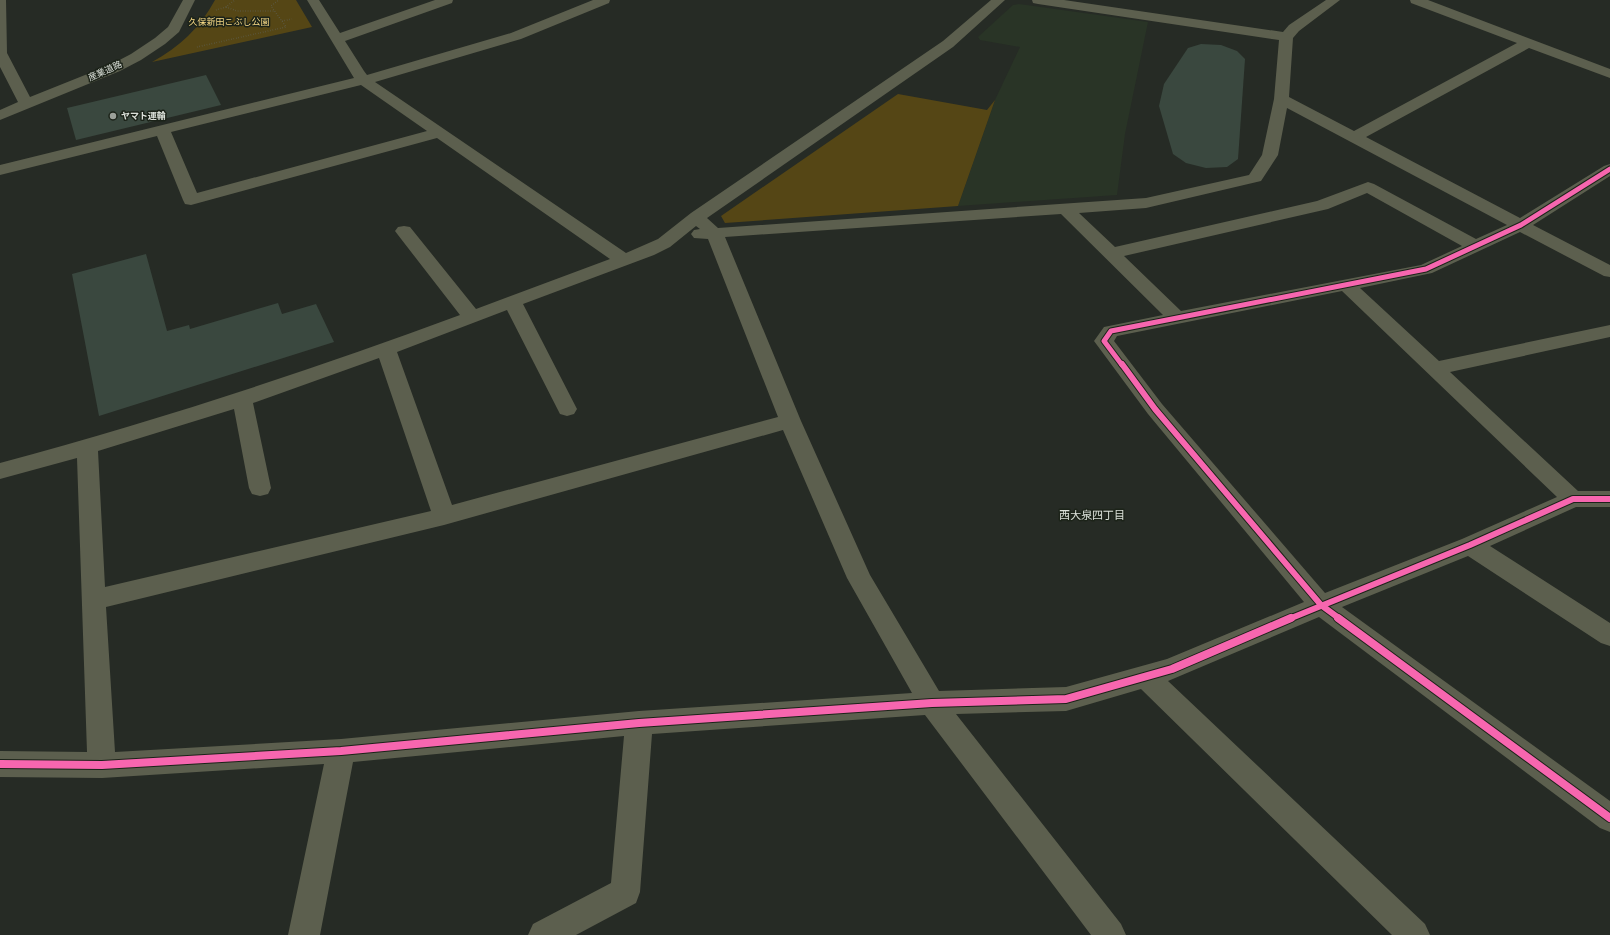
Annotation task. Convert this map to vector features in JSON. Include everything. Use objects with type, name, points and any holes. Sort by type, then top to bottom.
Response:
[{"type":"street","points":[[0,0],[0,53],[26,104]]},
{"type":"street","name":"産業道路","points":[[0,115],[115,68],[136,57],[160,41],[174,28],[189,0]]},
{"type":"street","points":[[312,0],[363,80],[624,260]]},
{"type":"street","points":[[337,39],[448,0]]},
{"type":"street","points":[[0,170],[380,76],[516,36],[604,0]]},
{"type":"street","points":[[664,243],[697,217],[948,44],[999,0]]},
{"type":"street","points":[[1038,0],[1286,37]]},
{"type":"street","points":[[0,471],[87,447],[242,399],[386,349],[624,260],[664,243],[691,235],[1146,203],[1255,178],[1270,155],[1281,98],[1286,37],[1294,28],[1334,0]]},
{"type":"street","points":[[1416,0],[1610,74]]},
{"type":"street","points":[[1355,137],[1527,42]]},
{"type":"street","points":[[1281,98],[1610,272]]},
{"type":"street","points":[[162,130],[191,200],[439,133]]},
{"type":"street","points":[[1610,169],[1521,225],[1426,270],[1111,331],[1104,341],[1155,409],[1321,605],[1610,818]]},
{"type":"street","points":[[1112,253],[1322,205],[1368,187],[1476,246]]},
{"type":"street","points":[[1066,209],[1177,318]]},
{"type":"street","points":[[697,217],[714,233],[790,421],[859,578],[932,704],[1110,935]]},
{"type":"street","points":[[404,231],[472,317]]},
{"type":"street","points":[[1346,285],[1573,499]]},
{"type":"street","points":[[512,302],[567,409]]},
{"type":"street","points":[[1434,369],[1610,331]]},
{"type":"street","points":[[386,349],[444,516]]},
{"type":"street","points":[[242,399],[260,488]]},
{"type":"street","points":[[93,600],[444,516],[790,421]]},
{"type":"street","points":[[87,447],[93,600],[102,765]]},
{"type":"street","points":[[0,764],[102,765],[341,751],[639,723],[932,704],[1066,699],[1172,669],[1321,605],[1470,545],[1573,499],[1610,499]]},
{"type":"street","points":[[1470,545],[1610,636]]},
{"type":"street","points":[[1146,677],[1414,935]]},
{"type":"street","points":[[544,935],[625,892],[639,723]]},
{"type":"street","points":[[304,935],[341,751]]},
{"type":"path","points":[[212,11],[226,7],[235,0]]},
{"type":"path","points":[[194,48],[286,27],[271,6],[279,0]]},
{"type":"path","points":[[226,7],[237,11],[274,11]]},
{"type":"shaded area","points":[[1019,4],[1148,22],[1125,134],[1117,195],[958,206],[995,100],[1020,47],[980,40],[978,37],[1013,5]]},
{"type":"green space","name":"久保新田こぶし公園","points":[[215,0],[296,0],[312,27],[152,62],[171,50],[188,36],[203,19]]},
{"type":"green space","points":[[898,94],[987,110],[995,100],[958,206],[725,223],[721,216]]},
{"type":"building","points":[[1201,44],[1221,45],[1237,51],[1245,59],[1238,159],[1227,167],[1206,168],[1186,163],[1173,154],[1159,106],[1164,84],[1188,48]]},
{"type":"building","name":"ヤマト運輸","points":[[206,75],[221,105],[76,140],[67,108]]},
{"type":"building","points":[[146,254],[167,331],[189,325],[190,329],[278,303],[282,314],[316,304],[334,342],[99,416],[72,274]]},
{"type":"cycle path","points":[[1610,169],[1521,225],[1426,269],[1111,331],[1104,341],[1155,409],[1321,605],[1610,818]]},
{"type":"cycle path","points":[[0,764],[102,765],[341,751],[639,723],[932,703],[1066,699],[1172,669],[1321,605],[1470,545],[1573,499],[1610,499]]},
{"type":"place","name":"ヤマト運輸","points":[[113,116]]},
{"type":"district","name":"西大泉四丁目","points":[[1092,515]]}]
